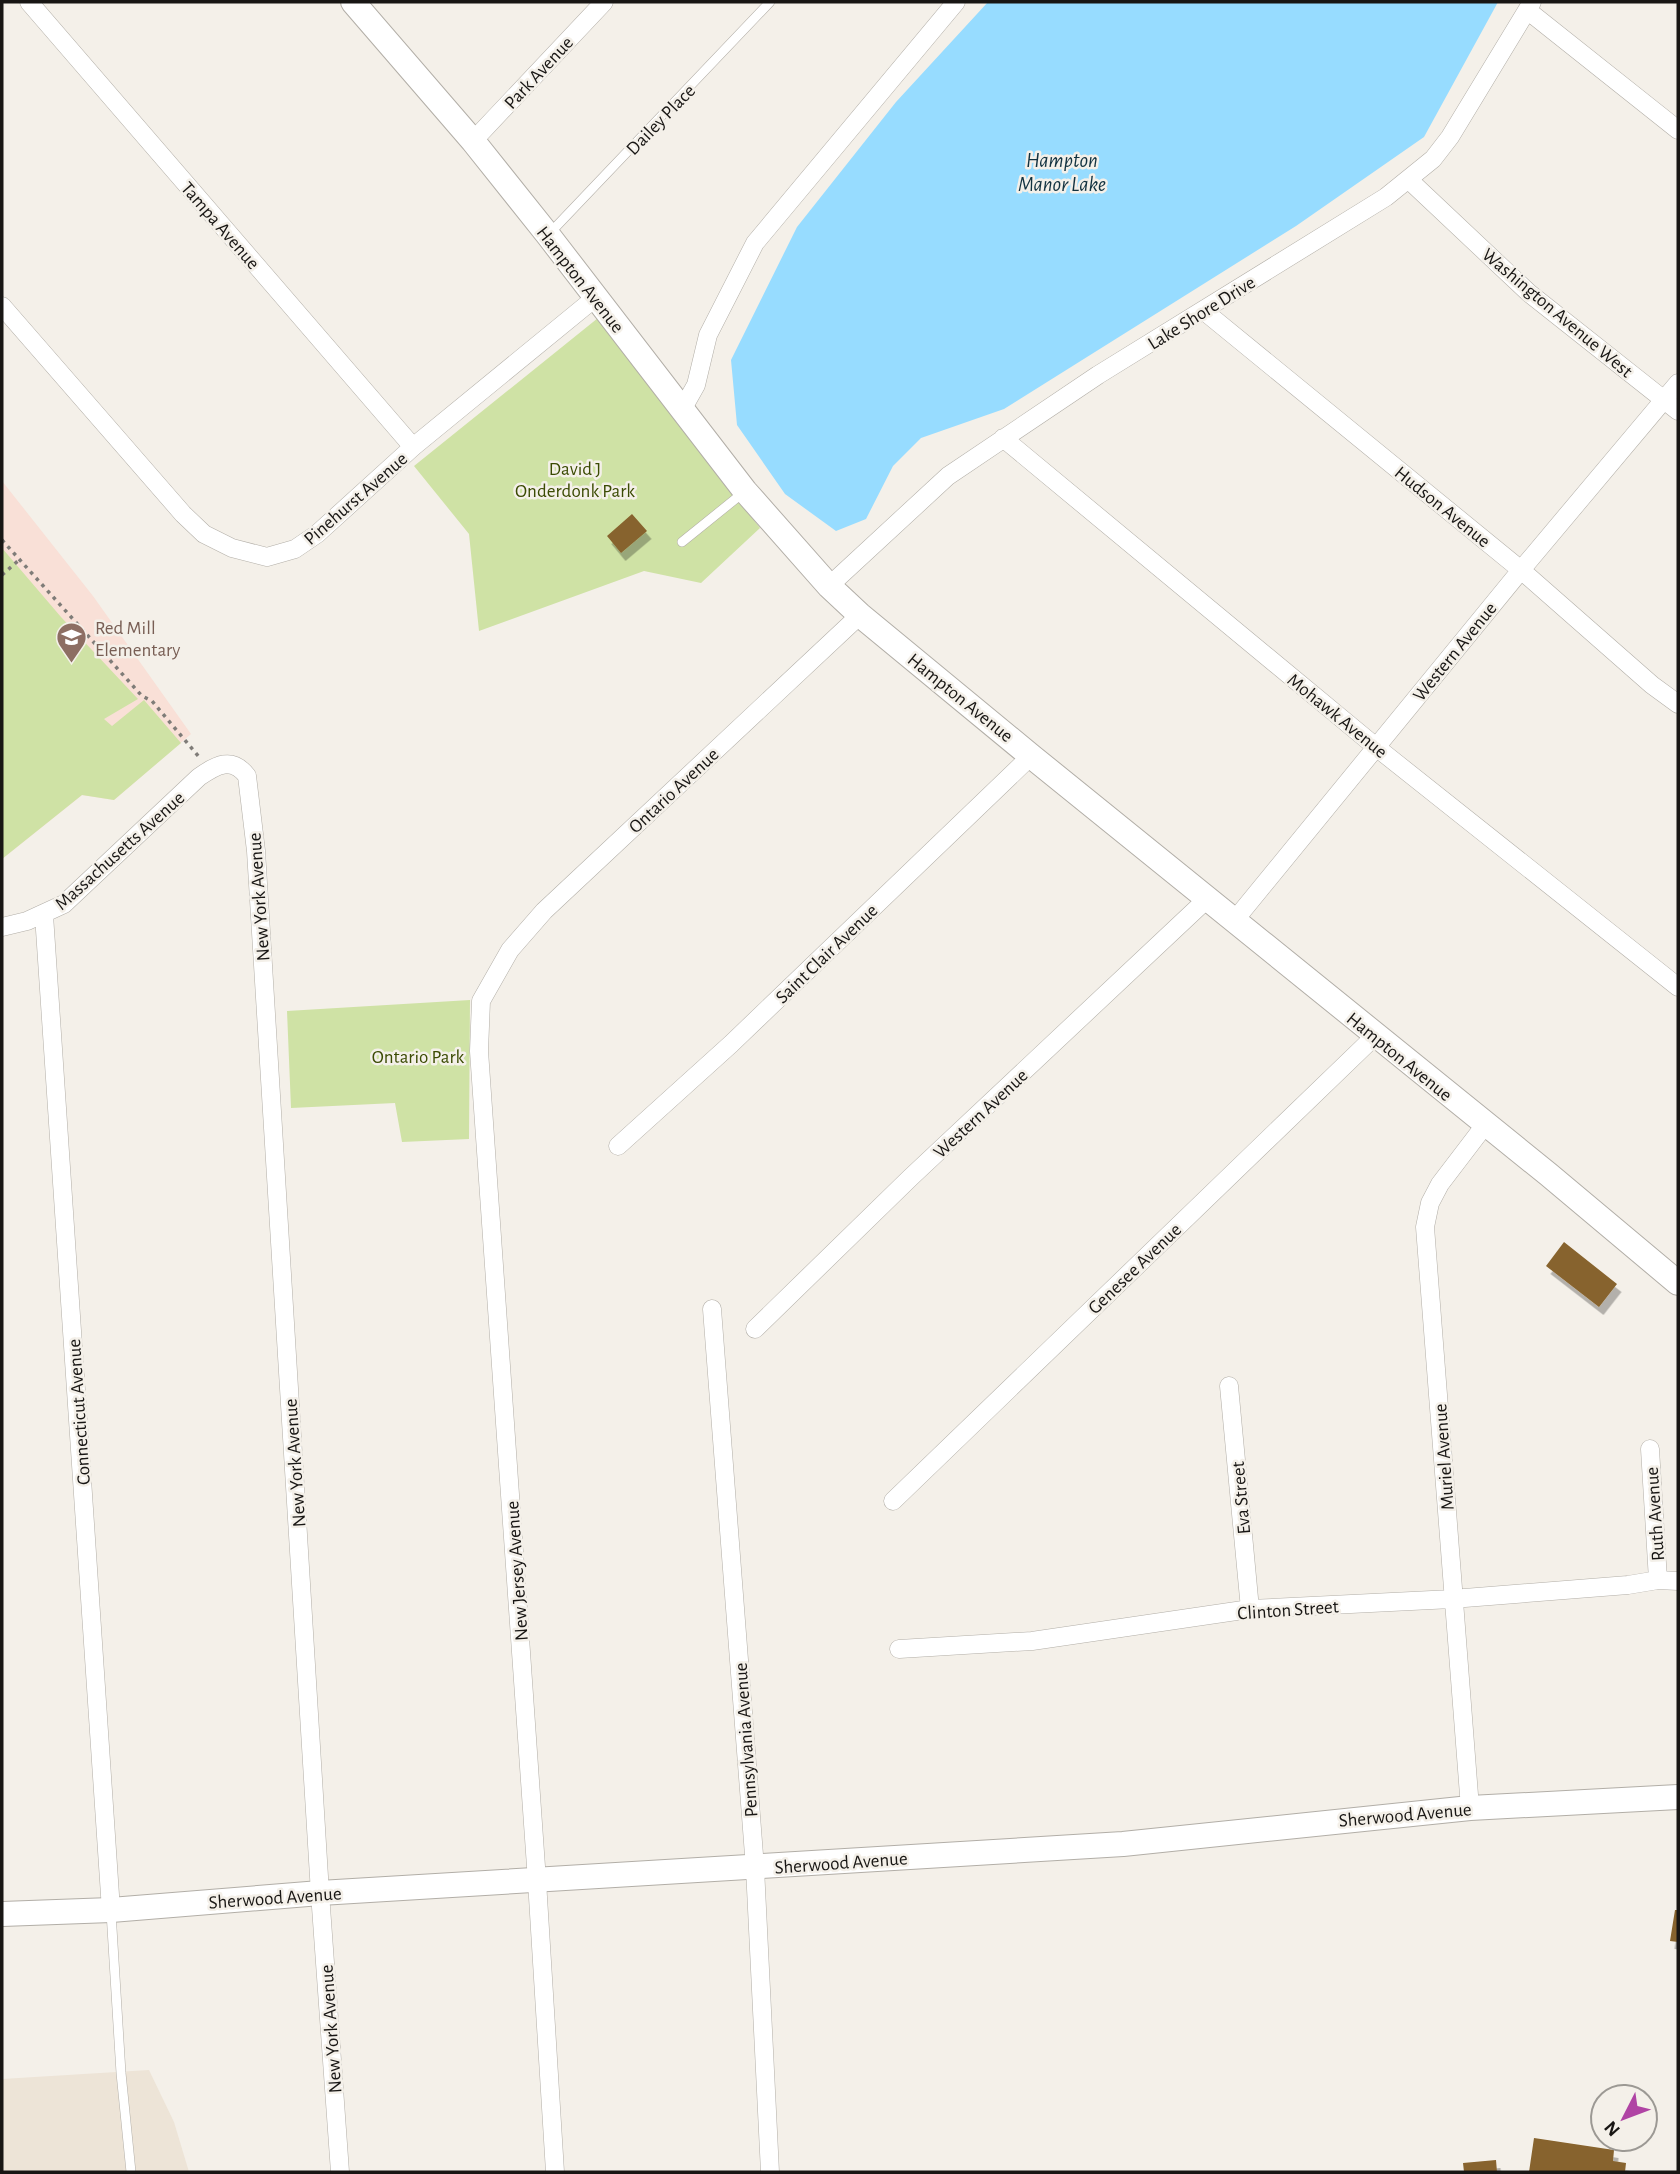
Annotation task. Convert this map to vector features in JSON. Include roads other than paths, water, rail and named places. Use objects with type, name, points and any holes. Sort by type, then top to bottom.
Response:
[{"type":"street","name":"Tampa Avenue","points":[[29,2],[413,447]]},
{"type":"street","name":"Hampton Avenue","points":[[353,2],[473,141],[745,491],[829,586],[860,615],[1548,1174],[1678,1283]]},
{"type":"street","name":"Park Avenue","points":[[473,141],[604,2]]},
{"type":"street","points":[[683,408],[696,386],[708,335],[755,243],[956,2]]},
{"type":"street","points":[[1529,6],[1678,130]]},
{"type":"street","name":"Lake Shore Drive","points":[[829,586],[948,476],[1098,375],[1386,197],[1409,180],[1433,159],[1450,136],[1529,6]]},
{"type":"street","name":"Washington Avenue West","points":[[1409,180],[1529,293],[1671,406]]},
{"type":"street","name":"Pinehurst Avenue","points":[[2,306],[183,514],[204,534],[232,548],[267,557],[295,549],[317,534],[413,447],[595,298]]},
{"type":"street","name":"Hudson Avenue","points":[[1204,311],[1521,570],[1678,704]]},
{"type":"street","name":"Western Avenue","points":[[1234,921],[1521,570],[1671,406],[1678,383]]},
{"type":"street","name":"Mohawk Avenue","points":[[1003,438],[1376,747],[1678,987]]},
{"type":"street","name":"Ontario Avenue","points":[[495,974],[510,950],[544,911],[860,615]]},
{"type":"street","name":"Saint Clair Avenue","points":[[618,1146],[732,1044],[1031,755]]},
{"type":"street","name":"Massachusetts Avenue","points":[[2,927],[44,915],[64,904],[198,777],[215,766],[230,763]]},
{"type":"street","name":"New York Avenue","points":[[230,763],[241,768],[247,776],[256,851],[320,1893],[340,2172]]},
{"type":"street","name":"Western Avenue","points":[[755,1329],[911,1178],[1208,899]]},
{"type":"street","name":"Connecticut Avenue","points":[[44,915],[111,1910]]},
{"type":"street","name":"New Jersey Avenue","points":[[495,974],[481,1001],[479,1051],[555,2172]]},
{"type":"street","name":"Genesee Avenue","points":[[892,1501],[1375,1036]]},
{"type":"street","name":"Muriel Avenue","points":[[1470,1808],[1425,1227],[1430,1203],[1440,1184],[1485,1125]]},
{"type":"street","name":"Pennsylvania Avenue","points":[[712,1309],[755,1868],[770,2172]]},
{"type":"street","name":"Eva Street","points":[[1229,1386],[1250,1609]]},
{"type":"street","name":"Ruth Avenue","points":[[1650,1449],[1658,1580]]},
{"type":"street","name":"Clinton Street","points":[[899,1649],[1032,1641],[1250,1609],[1452,1599],[1628,1585],[1658,1580],[1678,1581]]},
{"type":"street","name":"Sherwood Avenue","points":[[2,1914],[111,1910],[320,1893],[1123,1844],[1470,1808],[1678,1797]]},
{"type":"lane","name":"Dailey Place","points":[[548,235],[770,2]]},
{"type":"lane","points":[[682,542],[745,491]]},
{"type":"lane","points":[[111,1910],[121,2073],[131,2172]]},
{"type":"water","name":"Hampton Manor Lake","points":[[988,2],[1498,2],[1424,137],[1296,226],[1004,409],[921,438],[893,466],[866,519],[836,531],[785,494],[737,425],[731,360],[797,227],[896,102]]},
{"type":"place","name":"Red Mill Elementary","points":[[72,665]]},
{"type":"park label","name":"David J Onderdonk Park","points":[[575,479]]},
{"type":"park label","name":"Ontario Park","points":[[418,1056]]}]
